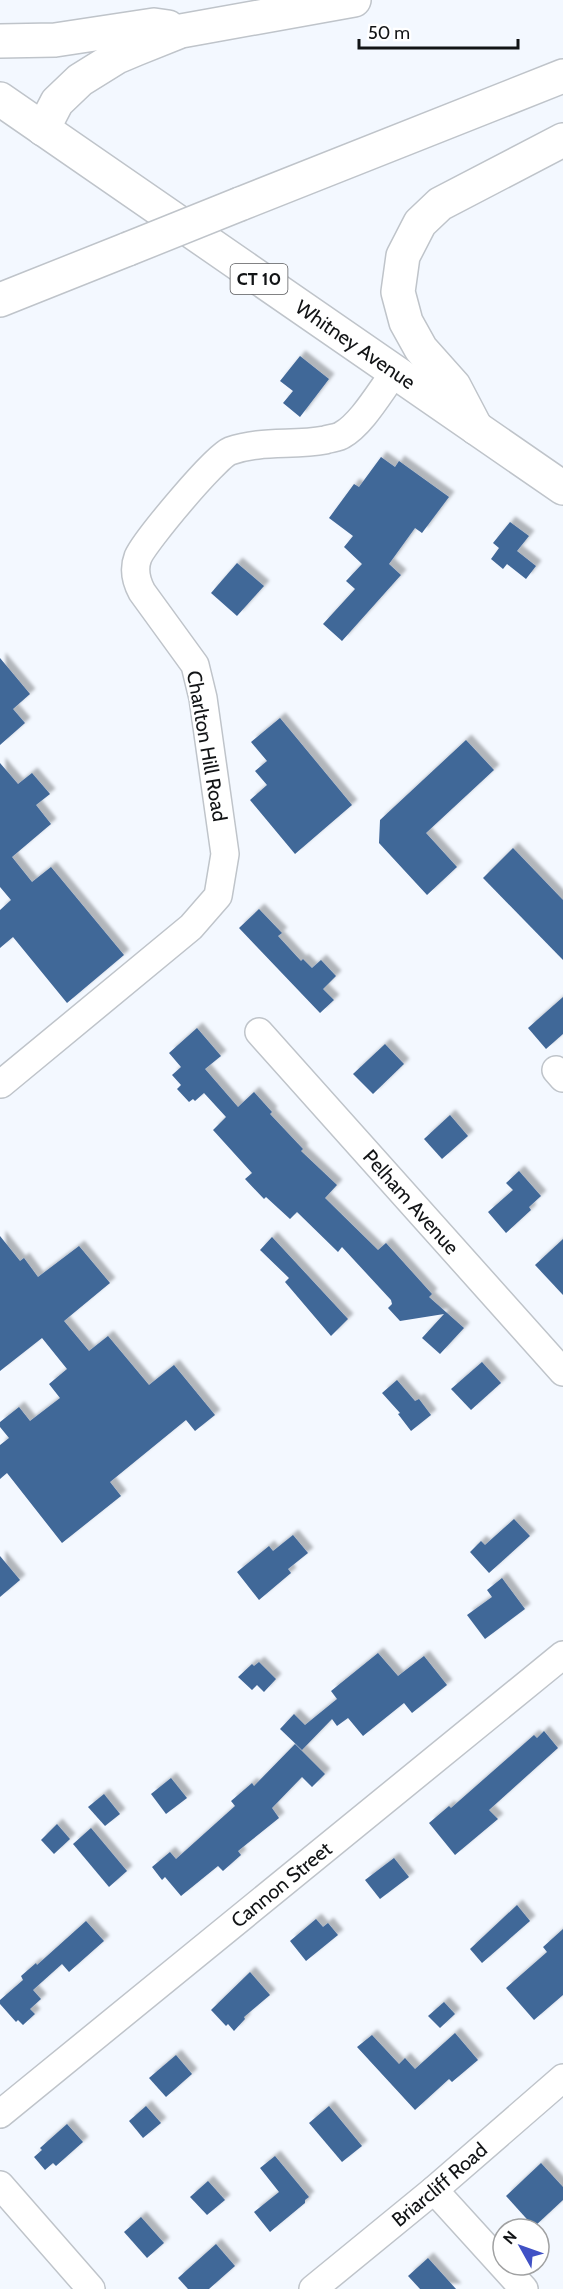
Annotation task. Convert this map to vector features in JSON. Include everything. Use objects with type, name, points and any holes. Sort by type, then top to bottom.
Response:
[{"type":"main road","points":[[43,129],[57,102],[80,80],[117,57],[181,31],[354,0]]},
{"type":"main road","points":[[0,40],[55,40],[154,25],[181,31]]},
{"type":"main road","points":[[0,300],[563,76]]},
{"type":"main road","name":"Whitney Avenue","points":[[0,99],[563,488]]},
{"type":"main road","points":[[476,428],[454,386],[421,349],[406,322],[398,292],[403,256],[420,223],[440,204],[563,140]]},
{"type":"street","name":"Charlton Hill Road","points":[[1,1084],[190,927],[218,896],[225,854],[203,699],[195,665],[141,592],[136,575],[138,558],[179,503],[207,470],[227,452],[252,444],[310,443],[342,436],[357,421],[395,372]]},
{"type":"street","name":"Pelham Avenue","points":[[259,1032],[563,1372]]},
{"type":"street","name":"Cannon Street","points":[[0,2114],[563,1654]]},
{"type":"street","name":"Briarcliff Road","points":[[313,2289],[434,2190],[563,2078]]},
{"type":"street","points":[[0,2185],[91,2289]]},
{"type":"street","points":[[434,2190],[524,2289]]},
{"type":"building","points":[[300,356],[329,379],[300,417],[283,403],[293,391],[280,381]]},
{"type":"building","points":[[381,457],[395,467],[399,461],[449,497],[422,533],[415,528],[389,564],[401,575],[342,641],[323,624],[355,589],[346,581],[362,564],[344,547],[353,536],[329,518],[354,484],[359,487]]},
{"type":"building","points":[[510,522],[529,536],[517,551],[536,566],[526,579],[507,564],[503,569],[491,559],[499,548],[493,543]]},
{"type":"building","points":[[237,563],[264,586],[237,616],[211,593]]},
{"type":"building","points":[[0,658],[30,694],[13,709],[25,723],[0,745]]},
{"type":"building","points":[[280,718],[352,805],[295,854],[250,800],[267,785],[255,771],[267,761],[251,742]]},
{"type":"building","points":[[466,740],[494,770],[426,833],[457,867],[427,895],[379,843],[380,820]]},
{"type":"building","points":[[0,763],[18,784],[32,773],[50,794],[36,805],[51,824],[12,857],[32,882],[51,867],[124,955],[67,1003],[13,937],[0,948],[0,910],[11,900],[0,887]]},
{"type":"building","points":[[513,848],[563,900],[563,960],[483,878]]},
{"type":"building","points":[[259,909],[282,933],[278,936],[301,961],[303,959],[312,968],[321,960],[336,976],[323,989],[334,1000],[320,1013],[239,928]]},
{"type":"building","points":[[563,997],[563,1034],[546,1049],[528,1028]]},
{"type":"building","points":[[197,1028],[221,1056],[205,1069],[238,1107],[254,1092],[272,1112],[270,1114],[303,1149],[301,1151],[337,1185],[325,1198],[378,1250],[386,1243],[432,1294],[429,1297],[464,1328],[440,1354],[422,1338],[444,1314],[400,1321],[388,1308],[392,1304],[391,1300],[342,1247],[338,1252],[297,1212],[290,1219],[266,1197],[264,1199],[245,1179],[252,1173],[213,1130],[226,1117],[204,1093],[195,1101],[193,1099],[189,1102],[177,1089],[181,1085],[172,1075],[181,1067],[169,1053]]},
{"type":"building","points":[[385,1044],[404,1064],[373,1094],[353,1074]]},
{"type":"building","points":[[450,1115],[468,1136],[442,1159],[424,1139]]},
{"type":"building","points":[[519,1171],[541,1196],[529,1207],[531,1210],[506,1233],[488,1212],[513,1190],[506,1183]]},
{"type":"building","points":[[0,1236],[20,1261],[24,1258],[38,1277],[79,1246],[110,1283],[64,1321],[89,1351],[108,1336],[149,1385],[174,1365],[215,1415],[195,1431],[186,1420],[110,1482],[121,1496],[62,1543],[7,1473],[0,1479],[0,1445],[9,1438],[0,1427],[0,1422],[19,1407],[30,1421],[60,1398],[49,1384],[67,1369],[42,1338],[0,1371]]},
{"type":"building","points":[[272,1237],[348,1319],[331,1336],[285,1282],[289,1278],[260,1250]]},
{"type":"building","points":[[563,1239],[563,1295],[535,1265]]},
{"type":"building","points":[[482,1362],[501,1383],[471,1410],[451,1389]]},
{"type":"building","points":[[397,1380],[415,1401],[419,1399],[431,1415],[411,1431],[398,1414],[400,1413],[382,1393]]},
{"type":"building","points":[[514,1519],[530,1536],[489,1573],[470,1552],[481,1541],[485,1545]]},
{"type":"building","points":[[293,1535],[308,1553],[288,1569],[291,1573],[259,1600],[237,1572],[269,1546],[273,1551]]},
{"type":"building","points":[[0,1556],[20,1580],[0,1597]]},
{"type":"building","points":[[502,1578],[525,1609],[485,1639],[467,1615],[492,1597],[487,1590]]},
{"type":"building","points":[[378,1653],[398,1676],[424,1656],[447,1685],[412,1713],[404,1703],[363,1736],[348,1718],[337,1726],[332,1719],[302,1750],[280,1729],[294,1714],[305,1725],[337,1699],[331,1691]]},
{"type":"building","points":[[259,1662],[276,1679],[264,1692],[257,1685],[252,1690],[238,1677],[252,1664],[254,1666]]},
{"type":"building","points":[[544,1731],[558,1748],[489,1810],[498,1819],[455,1855],[429,1823],[449,1806],[451,1808],[534,1735],[537,1738]]},
{"type":"building","points":[[295,1744],[325,1774],[312,1787],[302,1777],[272,1808],[279,1818],[238,1851],[241,1855],[223,1871],[218,1866],[181,1896],[165,1877],[162,1880],[152,1867],[170,1852],[176,1859],[235,1806],[231,1801],[252,1783],[254,1786]]},
{"type":"building","points":[[171,1778],[187,1798],[166,1814],[151,1794]]},
{"type":"building","points":[[104,1794],[120,1814],[105,1826],[88,1807]]},
{"type":"building","points":[[57,1824],[70,1839],[54,1854],[41,1840]]},
{"type":"building","points":[[91,1828],[127,1871],[109,1887],[73,1844]]},
{"type":"building","points":[[394,1858],[409,1877],[380,1899],[365,1880]]},
{"type":"building","points":[[517,1905],[530,1921],[482,1963],[470,1949]]},
{"type":"building","points":[[316,1919],[323,1927],[328,1923],[338,1935],[306,1961],[290,1941]]},
{"type":"building","points":[[86,1921],[104,1941],[69,1972],[62,1964],[33,1990],[41,1999],[30,2009],[35,2014],[23,2025],[18,2020],[16,2022],[0,2004],[0,2000],[23,1980],[21,1976],[36,1963],[37,1965]]},
{"type":"building","points":[[563,1929],[563,1995],[534,2020],[506,1988],[547,1952],[543,1947]]},
{"type":"building","points":[[250,1972],[270,1995],[244,2017],[245,2019],[234,2031],[211,2010]]},
{"type":"building","points":[[444,2002],[455,2014],[440,2028],[428,2016]]},
{"type":"building","points":[[455,2033],[478,2060],[452,2082],[449,2079],[415,2110],[357,2047],[372,2035],[399,2064],[405,2058],[415,2069]]},
{"type":"building","points":[[176,2055],[192,2074],[166,2097],[149,2078]]},
{"type":"building","points":[[146,2106],[161,2123],[143,2138],[129,2121]]},
{"type":"building","points":[[329,2106],[362,2146],[342,2162],[309,2123]]},
{"type":"building","points":[[67,2124],[83,2142],[56,2166],[53,2163],[45,2170],[34,2157],[42,2150],[40,2148]]},
{"type":"building","points":[[275,2156],[309,2197],[270,2232],[254,2212],[279,2192],[260,2168]]},
{"type":"building","points":[[541,2163],[563,2187],[563,2200],[545,2217],[525,2217],[506,2196]]},
{"type":"building","points":[[208,2181],[225,2200],[207,2215],[190,2197]]},
{"type":"building","points":[[141,2217],[164,2243],[147,2258],[124,2232]]},
{"type":"building","points":[[216,2244],[235,2266],[209,2289],[188,2289],[178,2278]]},
{"type":"building","points":[[428,2258],[456,2289],[420,2289],[408,2276]]}]
